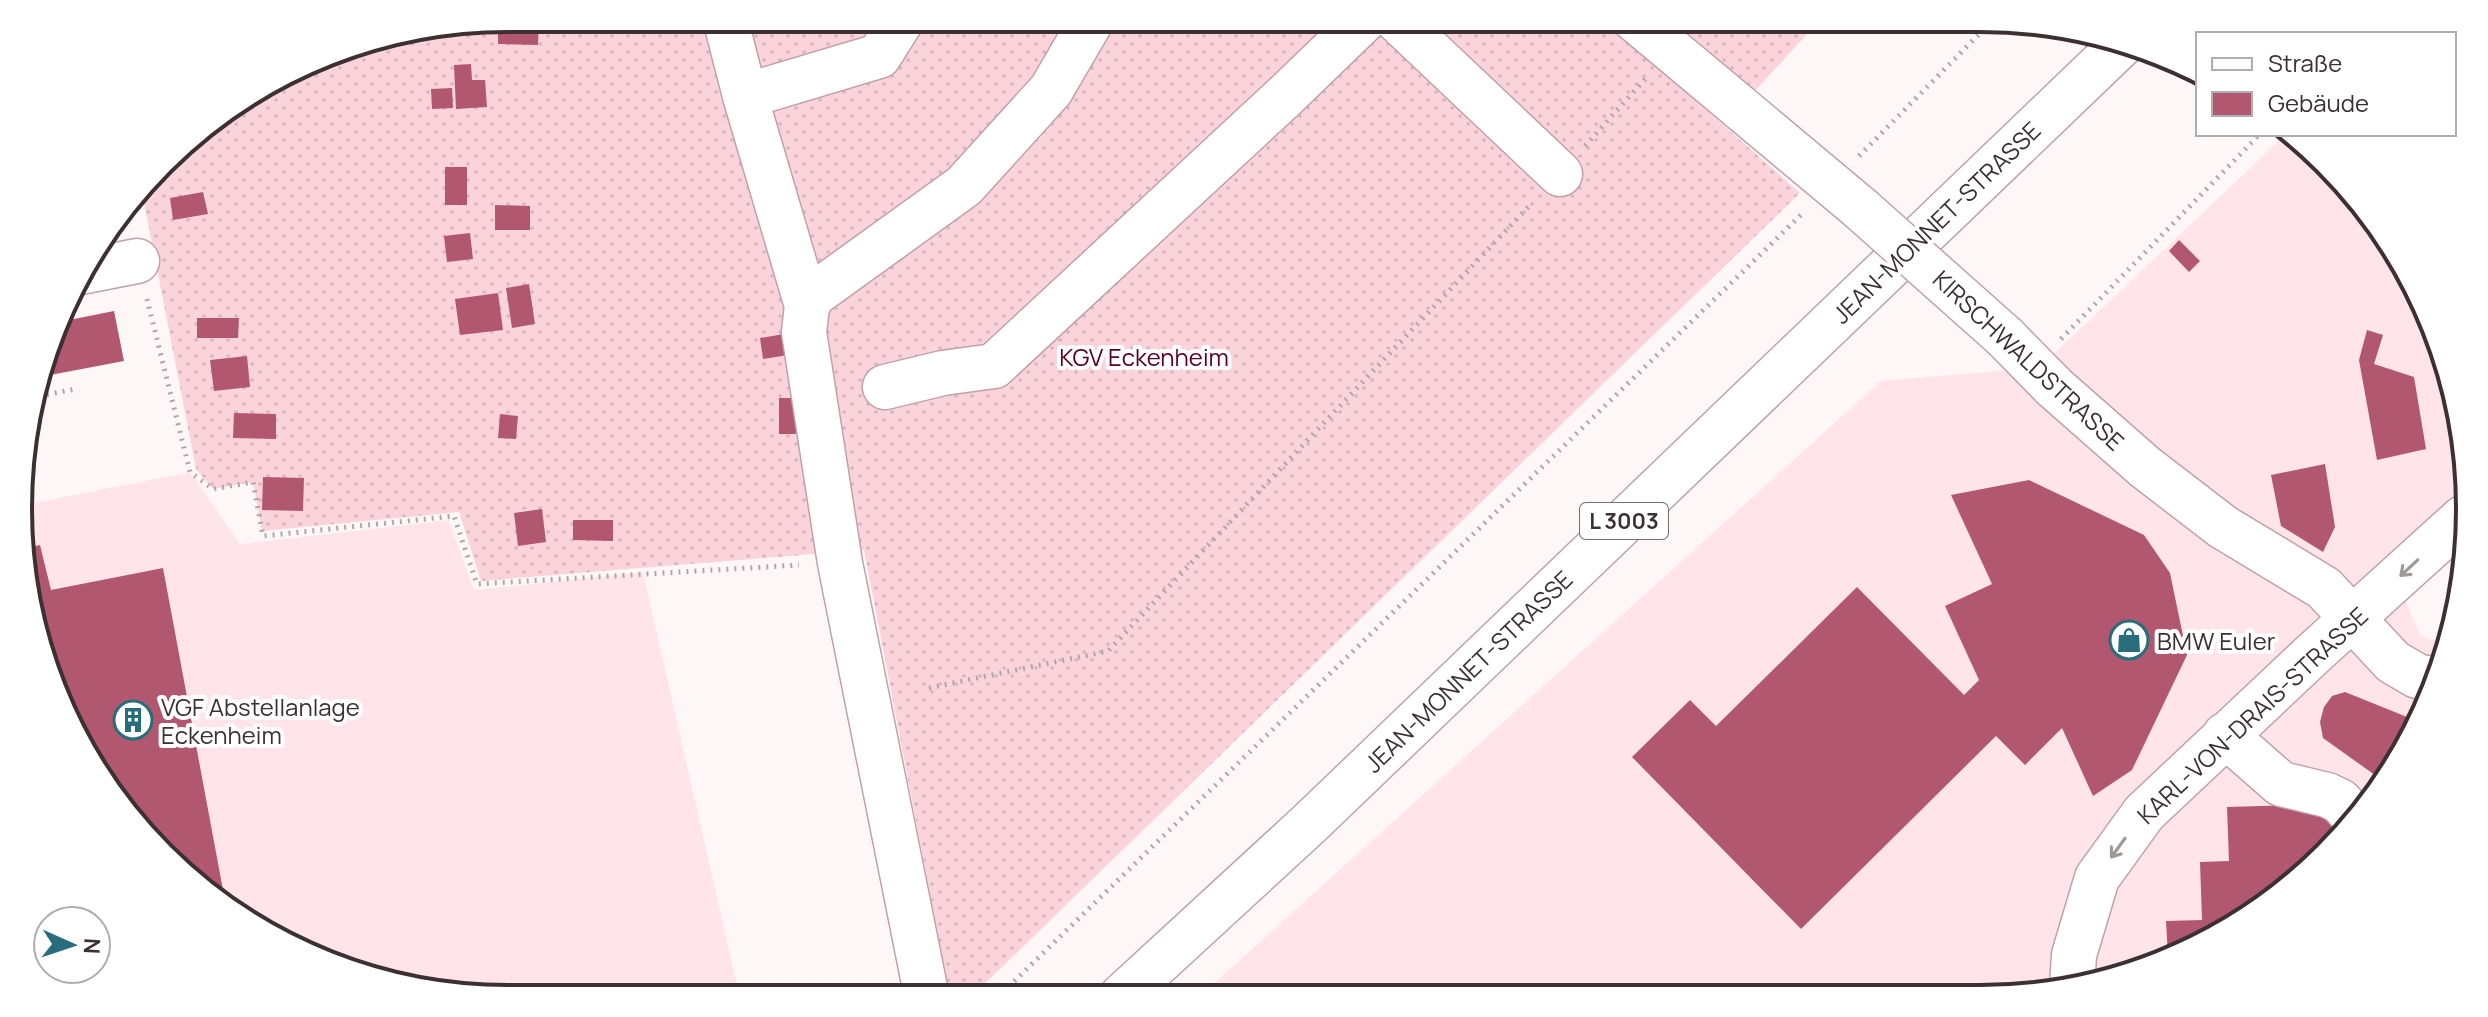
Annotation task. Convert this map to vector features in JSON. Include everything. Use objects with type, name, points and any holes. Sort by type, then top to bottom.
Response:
[{"type":"street","points":[[729,32],[807,306]]},
{"type":"street","points":[[745,96],[879,56],[894,32]]},
{"type":"street","points":[[924,985],[840,563],[804,332],[807,306],[813,295],[964,186],[1051,90],[1085,32]]},
{"type":"street","points":[[885,387],[943,373],[994,366],[1351,32]]},
{"type":"street","points":[[1410,32],[1560,174]]},
{"type":"street","name":"KIRSCHWALDSTRASSE","points":[[1649,32],[1846,196],[2145,467],[2223,527],[2324,588],[2393,662],[2425,678]]},
{"type":"street","name":"JEAN-MONNET-STRASSE","points":[[1134,985],[1320,813],[2114,51]]},
{"type":"street","points":[[97,269],[137,261]]},
{"type":"street","name":"KARL-VON-DRAIS-STRASSE","points":[[2073,976],[2074,955],[2097,878],[2144,813],[2455,525]]},
{"type":"street","points":[[2225,735],[2281,784],[2327,795],[2340,801],[2348,811]]},
{"type":"path","points":[[1011,985],[1846,196],[1983,32]]},
{"type":"path","points":[[929,688],[1108,651],[1560,174],[1670,51]]},
{"type":"path","points":[[2020,351],[2258,136]]},
{"type":"path","points":[[137,261],[190,472],[213,489],[253,482],[263,536],[454,516],[477,584],[840,563]]},
{"type":"path","points":[[46,395],[76,389]]},
{"type":"shaded area","points":[[2281,139],[2338,194],[2358,218],[2392,270],[2420,326],[2440,385],[2452,446],[2455,540],[2454,555],[2405,600],[2421,636],[2437,641],[2407,719],[2376,773],[2338,823],[2270,887],[2190,936],[2133,960],[2072,976],[2011,984],[1212,985],[1881,381],[2040,367]]},
{"type":"shaded area","points":[[190,472],[240,544],[449,520],[474,590],[643,572],[737,985],[508,985],[446,981],[355,960],[298,936],[244,905],[194,867],[150,823],[112,773],[81,719],[48,632],[36,571],[32,503]]},
{"type":"green space","name":"KGV Eckenheim","points":[[508,32],[1618,32],[1800,193],[983,985],[948,985],[864,550],[481,581],[459,512],[262,531],[253,482],[213,489],[196,469],[144,201],[194,150],[218,130],[270,96],[355,57],[416,41]]},
{"type":"green space","points":[[1687,32],[1809,32],[1753,93]]},
{"type":"building","points":[[498,32],[538,32],[538,45],[498,44]]},
{"type":"building","points":[[471,64],[472,80],[485,80],[487,107],[456,109],[454,65]]},
{"type":"building","points":[[452,88],[453,108],[432,109],[431,89]]},
{"type":"building","points":[[445,167],[467,167],[467,205],[445,205]]},
{"type":"building","points":[[203,192],[208,214],[173,220],[170,198]]},
{"type":"building","points":[[495,205],[530,206],[530,230],[495,230]]},
{"type":"building","points":[[470,233],[473,259],[447,262],[444,236]]},
{"type":"building","points":[[2179,240],[2200,261],[2189,272],[2169,251]]},
{"type":"building","points":[[529,284],[535,324],[512,328],[506,288]]},
{"type":"building","points":[[498,293],[503,330],[460,335],[455,299]]},
{"type":"building","points":[[114,311],[124,361],[51,375],[71,320]]},
{"type":"building","points":[[197,318],[239,318],[238,338],[197,338]]},
{"type":"building","points":[[2367,330],[2383,335],[2374,364],[2414,377],[2426,449],[2377,460],[2359,360]]},
{"type":"building","points":[[784,334],[788,355],[763,359],[760,338]]},
{"type":"building","points":[[247,356],[250,387],[214,391],[210,360]]},
{"type":"building","points":[[779,398],[803,398],[803,434],[779,434]]},
{"type":"building","points":[[234,413],[276,414],[276,439],[233,438]]},
{"type":"building","points":[[500,414],[518,416],[516,439],[498,438]]},
{"type":"building","points":[[2325,464],[2335,527],[2323,552],[2281,526],[2271,475]]},
{"type":"building","points":[[263,477],[304,478],[303,511],[262,510]]},
{"type":"building","points":[[2029,480],[2144,535],[2170,573],[2187,655],[2132,770],[2093,796],[2062,728],[2025,765],[1996,736],[1801,929],[1632,757],[1690,700],[1716,726],[1857,587],[1964,695],[1979,680],[1945,606],[1992,584],[1951,495]]},
{"type":"building","points":[[542,509],[546,542],[518,546],[514,513]]},
{"type":"building","points":[[573,520],[613,520],[613,541],[573,540]]},
{"type":"building","name":"VGF Abstellanlage Eckenheim","points":[[40,545],[51,590],[163,568],[223,891],[194,867],[150,823],[130,799],[96,747],[57,662],[41,601],[34,546]]},
{"type":"building","points":[[2345,692],[2408,717],[2375,775],[2323,738],[2320,722],[2324,707],[2332,696]]},
{"type":"building","points":[[2332,804],[2333,828],[2270,887],[2218,921],[2167,946],[2166,921],[2202,920],[2200,862],[2229,861],[2227,807]]},
{"type":"place","name":"BMW Euler","points":[[2129,640]]},
{"type":"place","name":"VGF Abstellanlage Eckenheim","points":[[133,720]]}]
